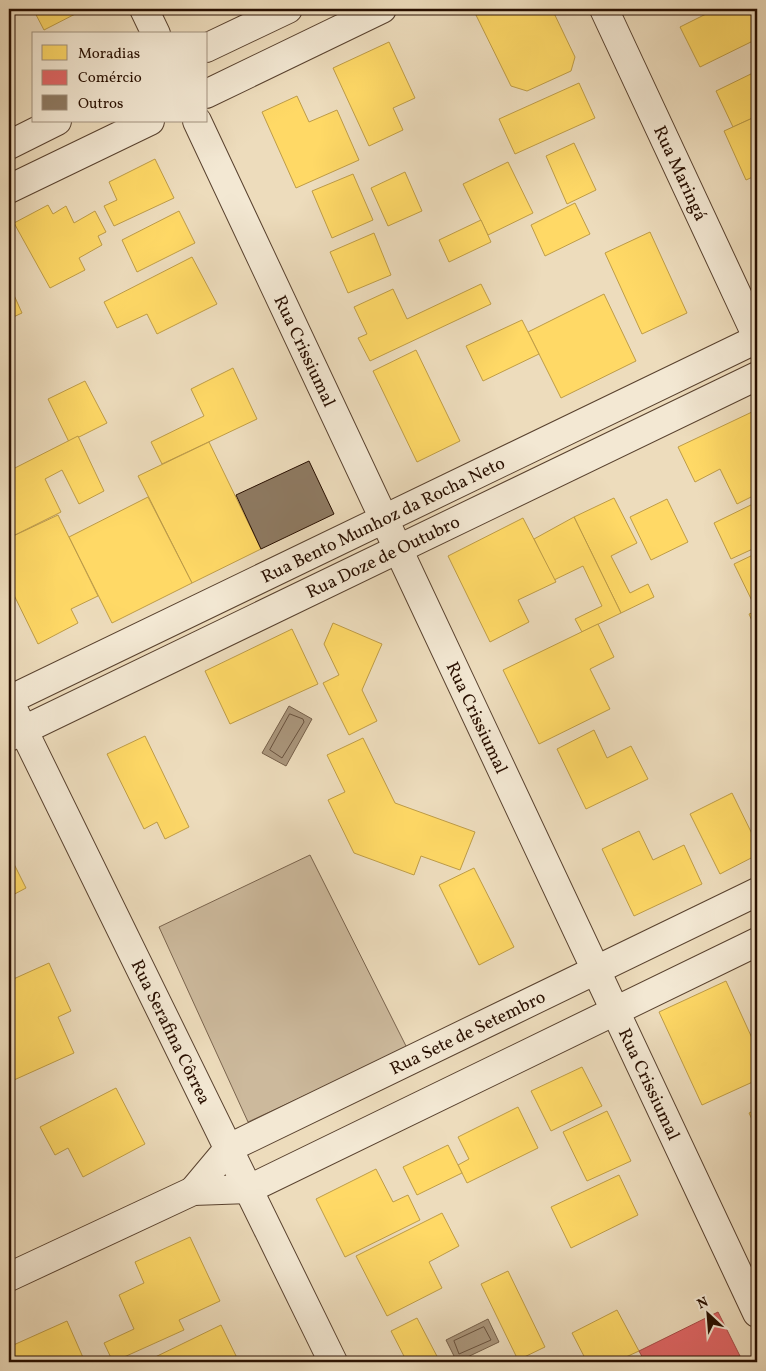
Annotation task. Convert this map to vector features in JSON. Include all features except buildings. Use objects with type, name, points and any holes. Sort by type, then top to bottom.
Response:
[{"type":"street","points":[[144,9],[155,32]]},
{"type":"street","points":[[208,47],[288,9]]},
{"type":"street","points":[[208,93],[382,9]]},
{"type":"street","name":"Rua Maringá","points":[[604,9],[757,338]]},
{"type":"street","points":[[9,145],[55,122]]},
{"type":"street","points":[[9,189],[148,122]]},
{"type":"street","name":"Rua Crissiumal","points":[[197,122],[757,1313]]},
{"type":"street","name":"Rua Bento Munhoz da Rocha Neto","points":[[9,700],[385,520],[757,338]]},
{"type":"street","name":"Rua Doze de Outubro","points":[[16,734],[757,376]]},
{"type":"street","name":"Rua Serafina Côrrea","points":[[9,700],[16,734],[229,1148],[333,1362]]},
{"type":"street","name":"Rua Sete de Setembro","points":[[193,1191],[229,1148],[757,892]]},
{"type":"street","name":"Rua Sete de Setembro","points":[[9,1277],[193,1191],[249,1189],[757,942]]},
{"type":"shaded area","points":[[310,855],[407,1048],[248,1122],[159,927]]},
{"type":"water","points":[[289,706],[312,719],[286,766],[262,753]]},
{"type":"water","points":[[488,1319],[499,1342],[457,1362],[446,1340]]}]
